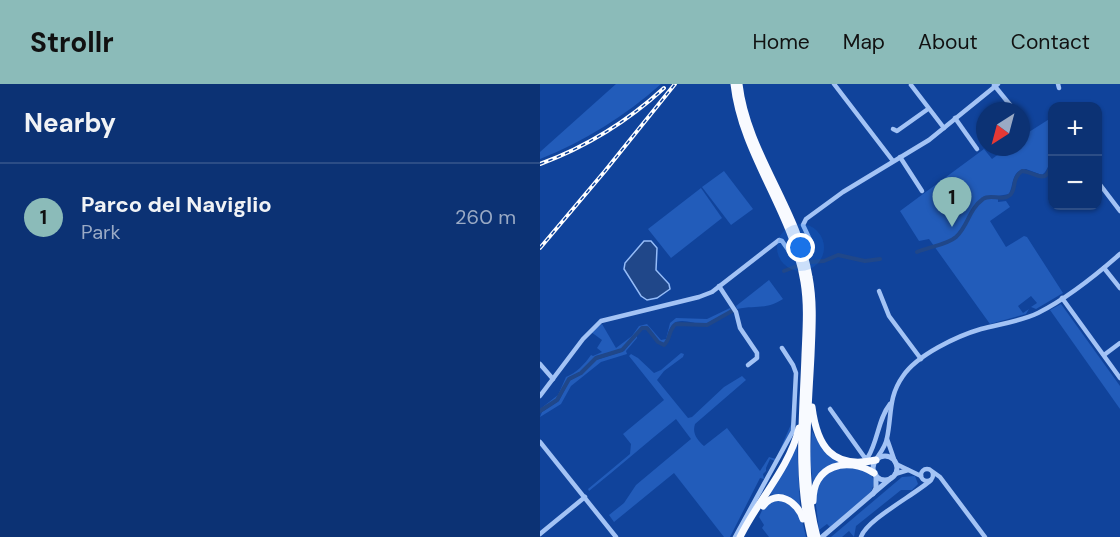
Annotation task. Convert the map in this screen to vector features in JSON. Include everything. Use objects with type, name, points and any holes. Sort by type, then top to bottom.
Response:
[{"type":"highway","points":[[734,84],[746,134],[793,239],[801,268],[807,310],[801,468],[804,502],[813,535]]},
{"type":"highway","points":[[740,84],[751,132],[798,236],[807,264],[812,302],[807,463],[813,535]]},
{"type":"highway","points":[[810,362],[812,408],[820,441],[827,451],[842,459],[864,463],[877,459]]},
{"type":"highway","points":[[740,537],[774,482],[795,439],[804,387]]},
{"type":"highway","points":[[813,535],[813,492],[817,482],[825,473],[835,466],[844,464],[863,466],[875,474]]},
{"type":"highway","points":[[745,537],[765,503],[776,498],[789,500],[798,507],[813,535]]},
{"type":"street","points":[[834,84],[893,161]]},
{"type":"street","points":[[906,84],[911,84],[944,128]]},
{"type":"street","points":[[807,249],[811,242],[804,226],[805,220],[843,192],[929,140],[995,85],[1008,102]]},
{"type":"street","points":[[893,129],[897,131],[928,109]]},
{"type":"street","points":[[955,118],[976,148]]},
{"type":"street","points":[[900,157],[922,191]]},
{"type":"street","points":[[1102,187],[1120,211]]},
{"type":"street","points":[[540,396],[583,339],[601,321],[712,292],[778,240],[783,241],[794,253]]},
{"type":"street","points":[[830,408],[865,458],[868,457],[873,450],[882,417],[895,390],[904,374],[921,359],[956,338],[1025,318],[1062,298],[1120,254]]},
{"type":"street","points":[[1104,268],[1120,288]]},
{"type":"street","points":[[719,286],[735,310],[740,328],[757,353],[757,358],[748,365]]},
{"type":"street","points":[[879,291],[889,316],[921,359]]},
{"type":"street","points":[[1062,298],[1120,378]]},
{"type":"street","points":[[1104,355],[1120,343]]},
{"type":"street","points":[[735,537],[793,429],[796,373],[782,348]]},
{"type":"street","points":[[540,364],[553,379]]},
{"type":"street","points":[[871,497],[876,488],[873,468],[887,438],[890,404]]},
{"type":"street","points":[[822,537],[893,476],[896,463],[887,438]]},
{"type":"street","points":[[540,442],[616,537]]},
{"type":"street","points":[[877,459],[889,456],[896,463],[927,481],[932,477]]},
{"type":"street","points":[[915,472],[925,469]]},
{"type":"street","points":[[920,488],[925,469]]},
{"type":"street","points":[[925,469],[932,477],[943,481],[985,537]]},
{"type":"street","points":[[875,474],[883,479],[908,470]]},
{"type":"street","points":[[861,537],[863,532],[932,477]]},
{"type":"street","points":[[540,534],[585,497]]},
{"type":"shaded area","points":[[616,84],[661,84],[604,127],[540,159],[540,152]]},
{"type":"shaded area","points":[[1048,120],[1048,167],[1042,175],[1026,169],[1018,172],[1009,194],[998,196],[998,202],[1006,201],[1010,207],[990,221],[1006,247],[1024,236],[1027,237],[1063,293],[1036,309],[1031,307],[1037,303],[1031,296],[1018,306],[1023,313],[1029,309],[1026,314],[990,324],[929,239],[919,241],[900,211],[976,155],[990,156],[992,159],[996,156],[1030,156],[1030,131]]},
{"type":"shaded area","points":[[724,171],[753,209],[731,225],[702,187]]},
{"type":"shaded area","points":[[701,188],[722,218],[671,258],[648,229]]},
{"type":"shaded area","points":[[644,241],[651,241],[657,248],[656,270],[669,284],[670,289],[657,298],[647,300],[641,296],[624,269],[625,263]]},
{"type":"shaded area","points":[[769,280],[783,299],[766,306],[737,309],[736,306]]},
{"type":"shaded area","points":[[1061,304],[1120,386],[1120,409],[1050,310]]},
{"type":"shaded area","points":[[730,308],[731,310],[709,323],[675,322],[665,343],[659,342],[648,327],[641,327],[623,349],[596,356],[580,372],[569,377],[557,399],[540,409],[558,395],[566,377],[580,368],[591,355],[602,352],[597,348],[602,340],[591,332],[602,324],[616,348],[632,336],[639,326],[647,324],[661,340],[666,339],[670,323],[676,318],[707,319]]},
{"type":"shaded area","points":[[637,335],[626,351],[627,354],[601,362],[571,386],[561,404],[540,417],[542,412],[559,401],[569,381],[582,374],[596,360],[624,351]]},
{"type":"shaded area","points":[[681,353],[684,354],[683,357],[664,371],[657,380],[688,418],[692,417],[724,387],[742,376],[746,380],[695,424],[696,436],[704,446],[727,428],[760,471],[769,457],[776,459],[792,422],[793,426],[775,461],[770,459],[763,474],[764,479],[760,478],[730,537],[724,537],[674,473],[614,522],[609,515],[624,503],[636,485],[691,439],[676,419],[589,491],[588,489],[630,454],[631,444],[623,434],[664,400],[629,356],[631,354],[638,358],[654,373]]},
{"type":"shaded area","points":[[812,431],[823,450],[840,462],[813,485],[810,458]]},
{"type":"shaded area","points":[[797,443],[800,506],[790,498],[769,494]]},
{"type":"shaded area","points":[[837,467],[864,470],[873,478],[874,484],[871,492],[830,527],[827,524],[819,530],[815,497],[822,478]]},
{"type":"shaded area","points":[[915,476],[918,484],[912,490],[901,490],[856,526],[854,537],[849,531],[842,537],[831,537],[902,477]]},
{"type":"shaded area","points":[[770,501],[788,501],[802,520],[806,537],[769,537],[762,528],[764,525],[759,517],[764,506]]},
{"type":"waterway","points":[[917,252],[956,237],[978,203],[986,197],[1004,198],[1010,195],[1016,177],[1022,171],[1042,176],[1048,173]]},
{"type":"waterway","points":[[811,262],[824,261],[838,255],[865,261],[880,259]]},
{"type":"waterway","points":[[784,271],[797,266]]},
{"type":"waterway","points":[[540,411],[557,400],[569,379],[581,373],[596,358],[622,350],[642,328],[647,328],[658,342],[664,345],[676,324],[707,325],[732,311]]},
{"type":"railway","points":[[540,248],[675,84]]},
{"type":"railway","points":[[540,164],[574,150],[606,132],[664,88]]},
{"type":"place","name":"Parco del Naviglio","points":[[952,227]]}]
